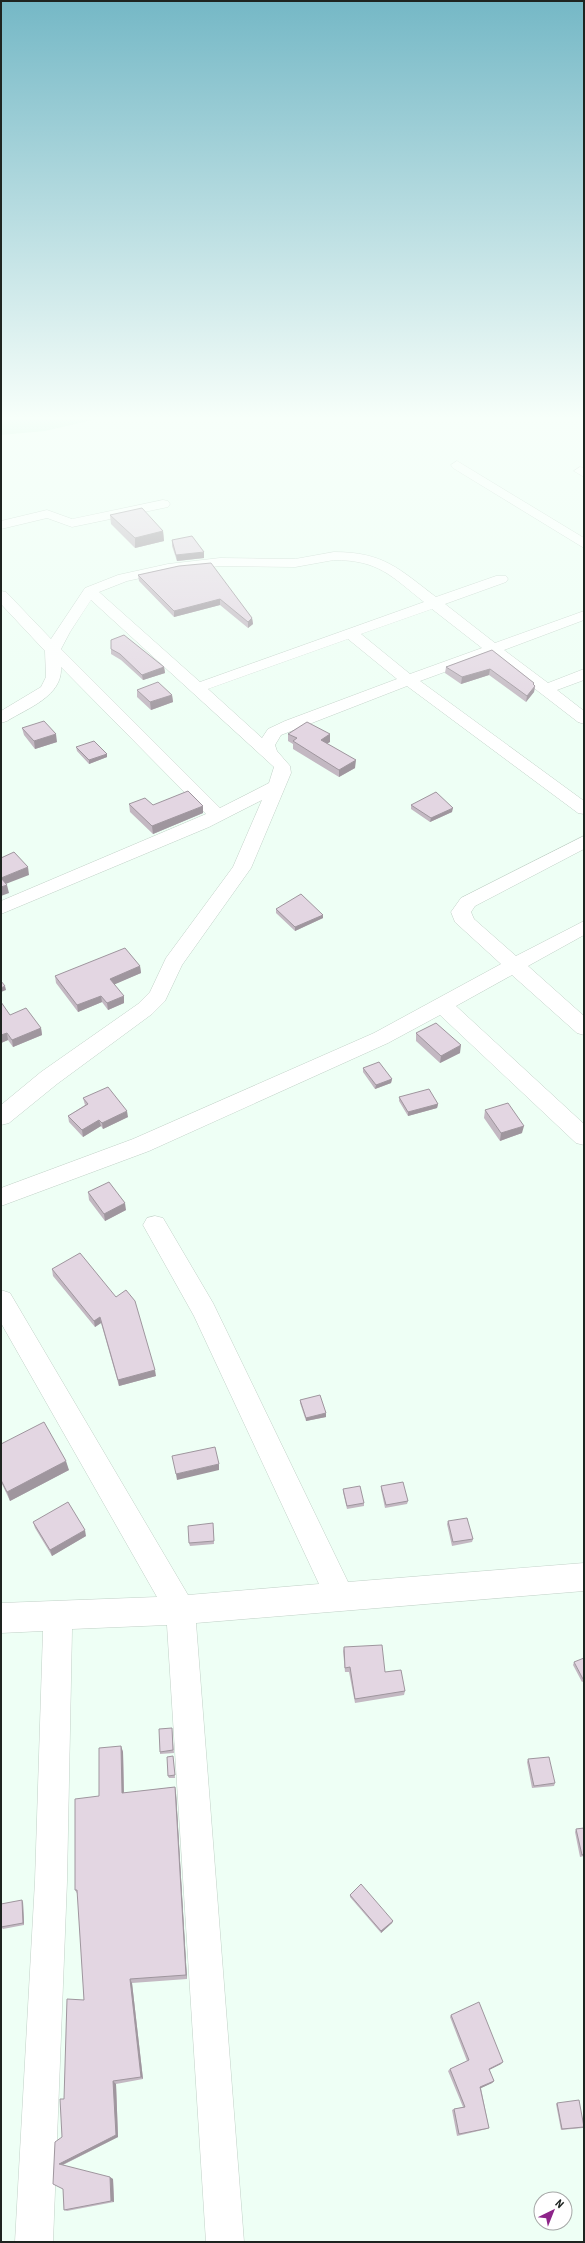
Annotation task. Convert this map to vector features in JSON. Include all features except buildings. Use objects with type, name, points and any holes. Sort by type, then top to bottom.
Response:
[{"type":"street","points":[[551,524],[584,544]]},
{"type":"street","points":[[1,718],[47,690],[54,677],[53,650],[62,632],[90,591],[123,578],[187,566],[220,562],[295,563],[349,556],[378,562],[388,568],[584,719]]},
{"type":"street","points":[[197,688],[500,578]]},
{"type":"street","points":[[1,1118],[48,1078],[145,1009],[158,996],[173,964],[242,868],[282,773],[282,766],[90,591]]},
{"type":"street","points":[[1,595],[53,650],[218,816]]},
{"type":"street","points":[[268,753],[267,745],[274,732],[291,724],[584,615]]},
{"type":"street","points":[[350,633],[408,680],[584,809]]},
{"type":"street","points":[[546,689],[584,674]]},
{"type":"street","points":[[1,908],[218,816],[276,786]]},
{"type":"street","points":[[584,842],[468,902],[463,906],[461,912],[462,918],[584,1028]]},
{"type":"street","points":[[1,1197],[141,1145],[381,1038],[584,927]]},
{"type":"street","points":[[442,1004],[584,1137]]},
{"type":"street","points":[[155,1225],[204,1310],[340,1598]]},
{"type":"street","points":[[1,1300],[181,1610],[225,2242]]},
{"type":"street","points":[[1,1618],[181,1610],[584,1577]]},
{"type":"street","points":[[34,2242],[51,1881],[58,1615]]}]
